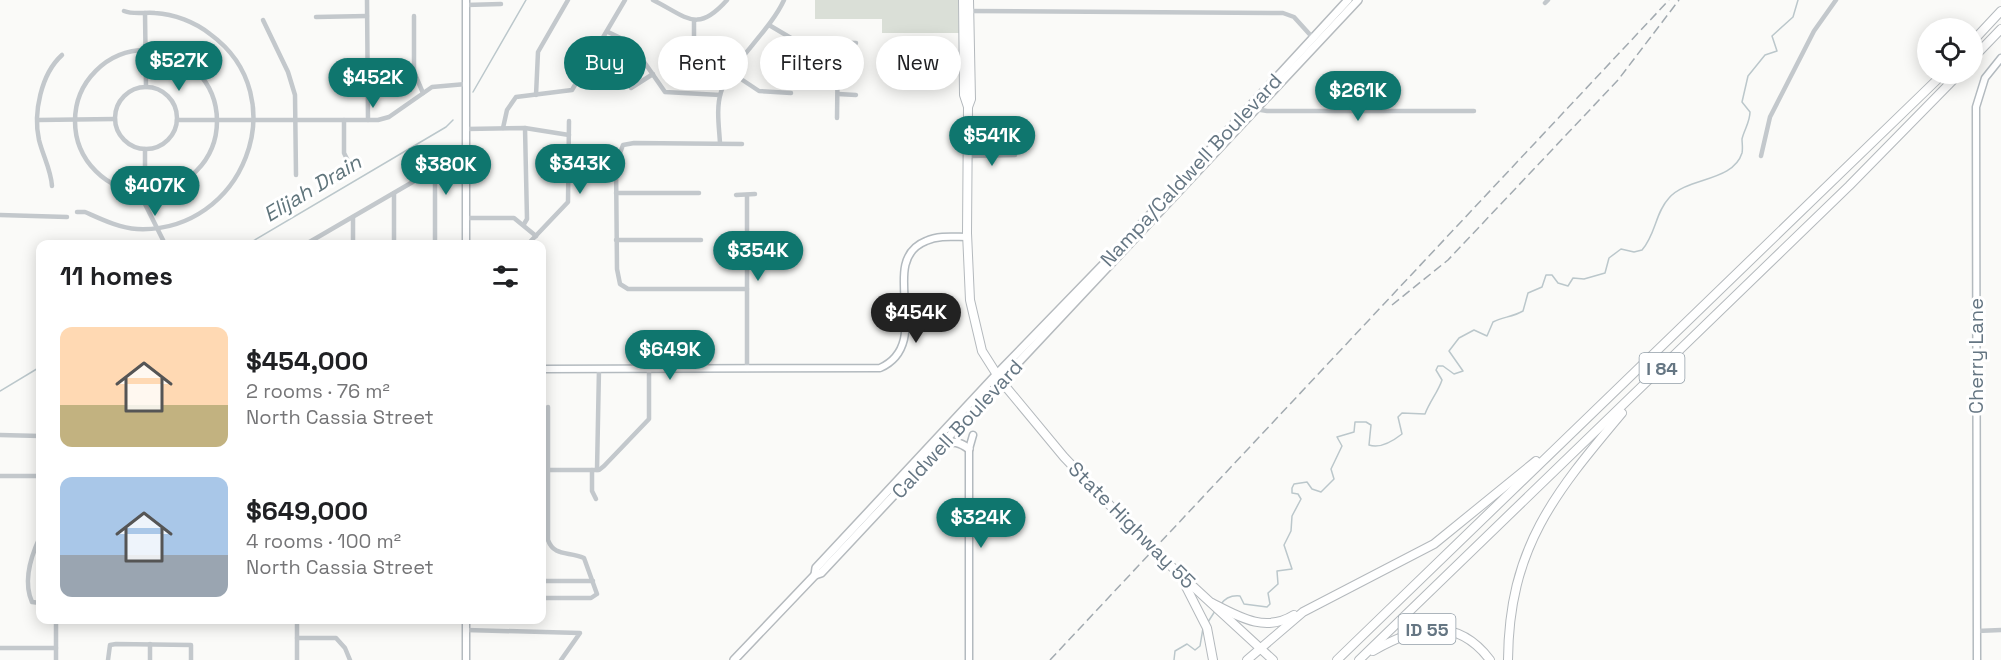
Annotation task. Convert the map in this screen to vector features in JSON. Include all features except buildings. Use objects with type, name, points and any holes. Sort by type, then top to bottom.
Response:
[{"type":"highway","points":[[963,0],[964,89],[968,107]]},
{"type":"highway","points":[[968,107],[971,99],[969,0]]},
{"type":"highway","points":[[1983,30],[2001,11]]},
{"type":"highway","points":[[1983,48],[2001,29]]},
{"type":"highway","name":"I 84","points":[[1337,660],[1933,84]]},
{"type":"highway","name":"I 84","points":[[1360,659],[1849,186],[1949,84]]},
{"type":"highway","name":"State Highway 55","points":[[968,107],[967,237],[973,321],[982,351],[999,378],[1064,457],[1140,537],[1273,660]]},
{"type":"highway","points":[[1508,660],[1512,598],[1522,560],[1537,526],[1593,448],[1650,380]]},
{"type":"highway","points":[[1247,660],[1302,612],[1434,544],[1579,426]]},
{"type":"highway","points":[[1178,573],[1207,628],[1213,660]]},
{"type":"highway","points":[[1212,603],[1247,621],[1270,624],[1291,617],[1324,596],[1373,575]]},
{"type":"highway","name":"ID 55","points":[[1360,659],[1402,635],[1437,629],[1462,636],[1473,642],[1490,660]]},
{"type":"main road","points":[[1316,40],[1348,0]]},
{"type":"main road","name":"Nampa/Caldwell Boulevard","points":[[1095,278],[1316,40],[1358,0]]},
{"type":"main road","name":"Caldwell Boulevard","points":[[815,575],[816,568],[1095,278]]},
{"type":"main road","name":"Caldwell Boulevard","points":[[734,660],[815,575],[821,573],[940,446],[999,378]]},
{"type":"main road","points":[[940,446],[951,441],[969,449]]},
{"type":"street","points":[[367,0],[368,120]]},
{"type":"street","points":[[536,95],[538,52],[568,0]]},
{"type":"street","points":[[606,36],[626,0]]},
{"type":"street","points":[[653,0],[694,21],[708,19],[727,0]]},
{"type":"street","points":[[748,52],[769,25],[784,0]]},
{"type":"street","points":[[1761,156],[1770,117],[1814,31],[1836,0]]},
{"type":"street","points":[[466,240],[466,2],[501,4]]},
{"type":"street","points":[[77,212],[85,212],[124,227],[155,228],[175,225],[204,212],[233,184],[246,160],[253,119],[243,74],[236,59],[225,45],[191,22],[176,16],[124,11]]},
{"type":"street","points":[[969,11],[1283,13],[1294,17],[1316,40]]},
{"type":"street","points":[[145,13],[146,87]]},
{"type":"street","points":[[316,17],[367,16]]},
{"type":"street","points":[[414,16],[414,72],[423,93]]},
{"type":"street","points":[[263,20],[288,72],[295,95],[296,175]]},
{"type":"street","points":[[693,36],[694,21]]},
{"type":"street","points":[[769,25],[788,36]]},
{"type":"street","points":[[608,32],[631,43],[664,92],[720,95]]},
{"type":"street","points":[[145,50],[167,53],[195,70],[213,99],[216,121],[212,145],[200,166],[186,179],[169,188],[145,192],[118,186],[95,170],[80,147],[75,120],[82,89],[96,70],[115,57],[145,50]]},
{"type":"street","points":[[52,186],[52,175],[39,139],[38,120],[45,83],[62,56]]},
{"type":"street","name":"Cherry Lane","points":[[1977,660],[1976,107],[1985,78],[2001,58]]},
{"type":"street","points":[[336,69],[342,64],[367,63]]},
{"type":"street","points":[[646,78],[653,74]]},
{"type":"street","points":[[177,120],[368,120],[389,117],[423,93],[441,85],[466,84]]},
{"type":"street","points":[[748,84],[759,91],[791,93]]},
{"type":"street","points":[[146,87],[156,89],[168,96],[175,107],[177,120],[168,140],[157,147],[145,149],[136,147],[125,140],[117,129],[115,119],[117,108],[124,96],[135,89],[146,87]]},
{"type":"street","points":[[503,128],[511,102],[516,98],[572,90],[578,94]]},
{"type":"street","points":[[720,143],[720,95],[723,90]]},
{"type":"street","points":[[837,90],[837,118]]},
{"type":"street","points":[[837,94],[856,95]]},
{"type":"street","points":[[1253,107],[1267,111],[1474,111]]},
{"type":"street","points":[[38,120],[115,119]]},
{"type":"street","points":[[344,120],[344,153],[348,162]]},
{"type":"street","points":[[532,240],[568,202],[569,121]]},
{"type":"street","points":[[466,129],[525,128],[569,135]]},
{"type":"street","points":[[524,224],[526,219],[525,128]]},
{"type":"street","points":[[742,144],[623,145],[616,164],[616,240],[620,284],[628,289],[747,289]]},
{"type":"street","points":[[145,149],[145,204],[162,240]]},
{"type":"street","points":[[317,240],[466,153]]},
{"type":"street","points":[[968,156],[1015,155]]},
{"type":"street","points":[[435,169],[435,240]]},
{"type":"street","points":[[394,193],[394,240]]},
{"type":"street","points":[[616,193],[699,193]]},
{"type":"street","points":[[736,195],[754,194]]},
{"type":"street","points":[[747,195],[747,369]]},
{"type":"street","points":[[0,215],[67,217]]},
{"type":"street","points":[[353,217],[353,240]]},
{"type":"street","points":[[466,218],[514,218],[536,236]]},
{"type":"street","points":[[546,369],[872,369],[887,365],[898,356],[904,342],[907,259],[917,246],[927,240],[967,237]]},
{"type":"street","points":[[616,240],[701,240]]},
{"type":"street","points":[[596,499],[592,491],[598,369]]},
{"type":"street","points":[[548,470],[594,470],[604,466],[649,419],[650,369]]},
{"type":"street","points":[[546,598],[595,597],[597,594],[584,558],[577,554],[556,552],[551,548],[548,540],[548,407]]},
{"type":"street","points":[[0,435],[36,436]]},
{"type":"street","points":[[969,660],[969,449],[973,435]]},
{"type":"street","points":[[0,476],[36,476]]},
{"type":"street","points":[[36,545],[29,569],[29,597],[32,602],[36,602]]},
{"type":"street","points":[[546,581],[593,581]]},
{"type":"street","points":[[56,624],[56,660]]},
{"type":"street","points":[[297,624],[297,660]]},
{"type":"street","points":[[466,624],[466,660]]},
{"type":"street","points":[[466,630],[580,633],[580,637],[561,660]]},
{"type":"street","points":[[1977,631],[2001,630]]},
{"type":"street","points":[[297,638],[336,638],[350,660]]},
{"type":"street","points":[[150,644],[150,660]]},
{"type":"street","points":[[108,660],[110,645],[150,644],[191,645],[192,660]]},
{"type":"street","points":[[0,648],[56,648]]},
{"type":"shaded area","points":[[815,0],[958,0],[959,33],[882,33],[882,19],[815,19]]},
{"type":"waterway","name":"Elijah Drain","points":[[473,92],[526,0]]},
{"type":"waterway","points":[[1220,605],[1224,600],[1237,596],[1240,596],[1244,604],[1267,607],[1270,604],[1268,593],[1278,584],[1277,571],[1292,569],[1284,545],[1291,531],[1292,516],[1301,499],[1298,494],[1292,493],[1292,488],[1294,484],[1307,482],[1312,489],[1321,492],[1334,479],[1331,469],[1342,446],[1337,437],[1354,432],[1355,422],[1366,422],[1371,425],[1369,445],[1391,442],[1402,434],[1398,417],[1402,413],[1425,414],[1442,380],[1436,370],[1438,366],[1443,366],[1454,374],[1463,371],[1449,351],[1459,338],[1474,330],[1487,336],[1493,322],[1523,311],[1528,293],[1542,287],[1546,275],[1552,275],[1558,283],[1568,286],[1573,278],[1584,279],[1605,273],[1609,258],[1621,249],[1634,252],[1642,250],[1669,198],[1687,186],[1720,174],[1737,162],[1742,153],[1742,139],[1750,116],[1750,112],[1742,102],[1748,76],[1765,55],[1777,51],[1772,36],[1793,17],[1798,0]]},
{"type":"waterway","name":"Elijah Drain","points":[[255,240],[446,127],[453,120]]},
{"type":"waterway","name":"Elijah Drain","points":[[0,391],[36,369]]},
{"type":"waterway","points":[[1208,622],[1215,611]]},
{"type":"waterway","points":[[1174,660],[1175,651],[1187,644],[1195,650],[1200,646],[1203,628]]},
{"type":"railway","points":[[1050,660],[1669,0]]},
{"type":"railway","points":[[1392,305],[1448,260],[1618,80],[1679,0]]}]
